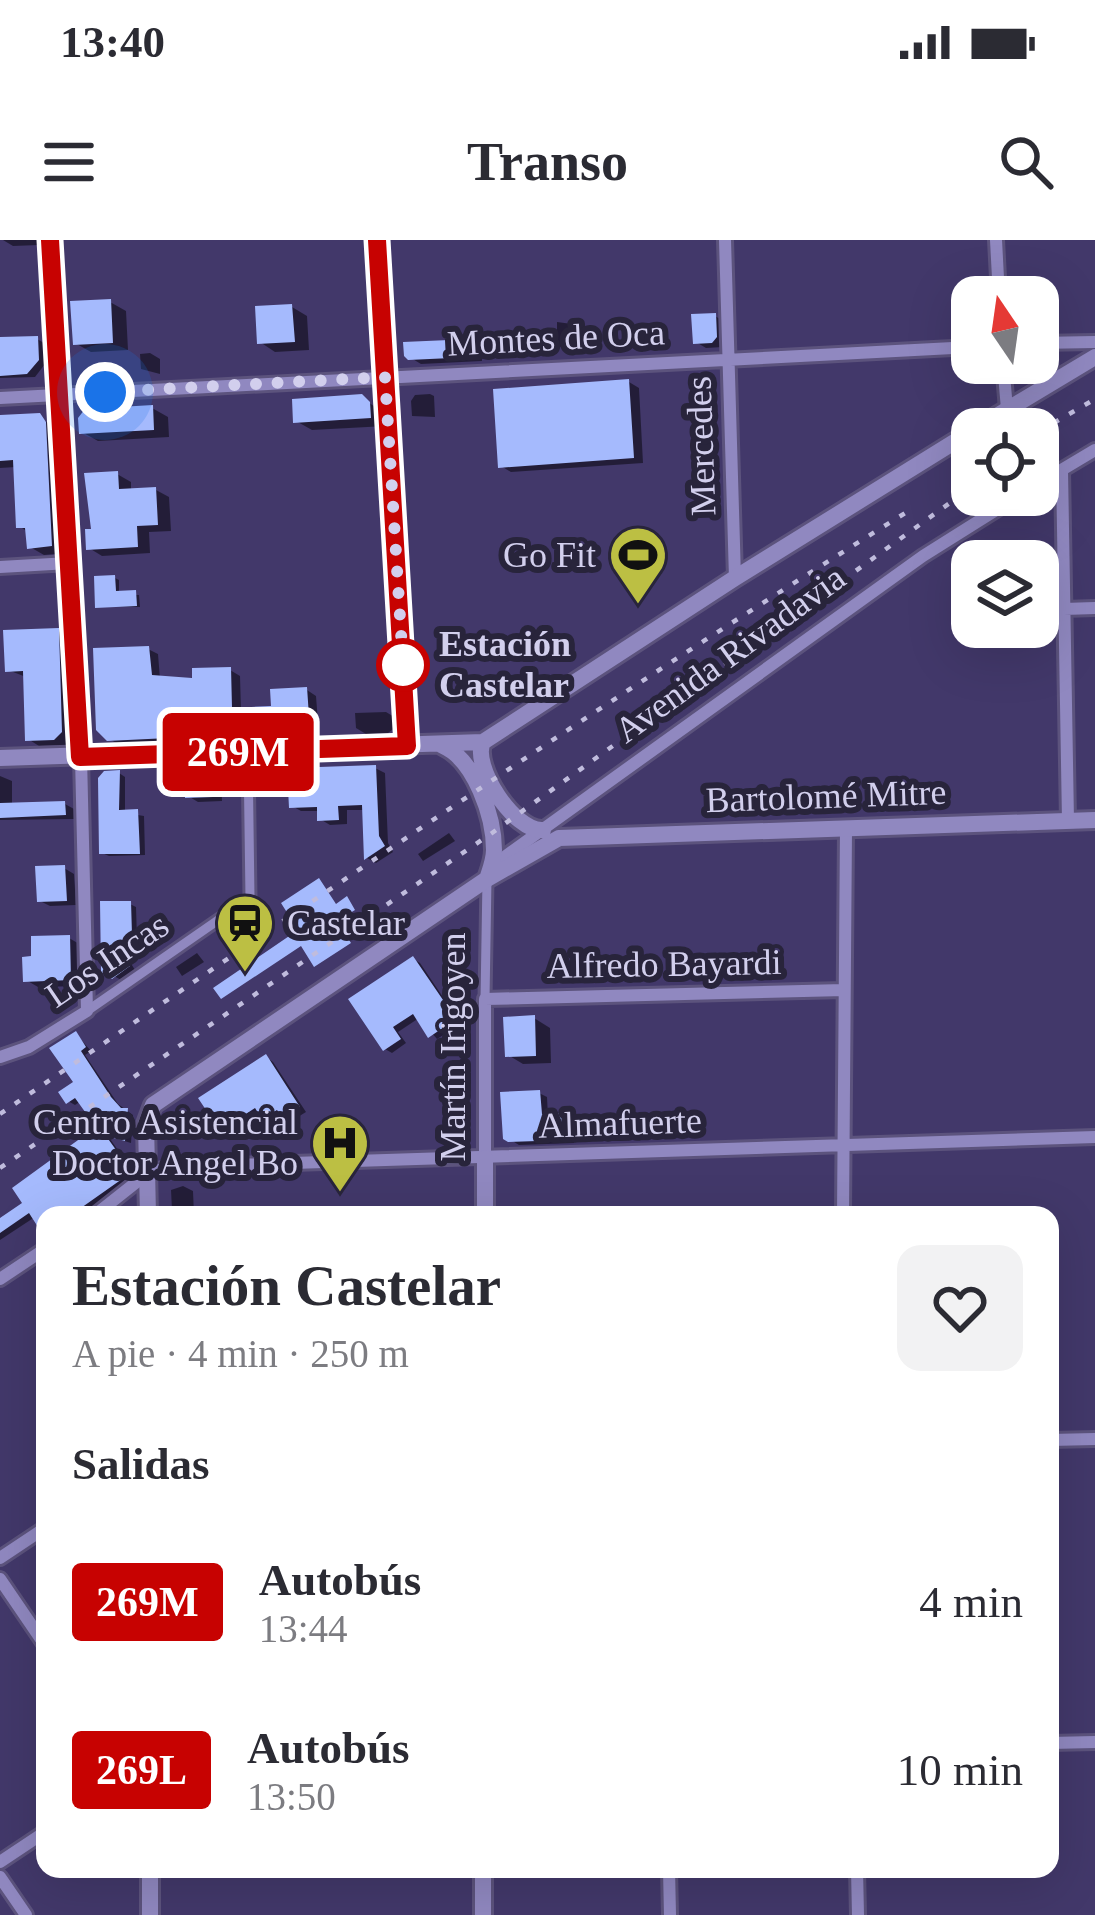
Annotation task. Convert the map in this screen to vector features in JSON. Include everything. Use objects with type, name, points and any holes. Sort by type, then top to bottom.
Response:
[{"type":"street","points":[[50,240],[80,757],[87,1011]]},
{"type":"street","points":[[377,240],[407,746]]},
{"type":"street","name":"Mercedes","points":[[725,240],[735,578]]},
{"type":"street","points":[[996,240],[998,276]]},
{"type":"street","points":[[1059,343],[1095,342]]},
{"type":"street","name":"Montes de Oca","points":[[0,398],[951,347]]},
{"type":"street","name":"Avenida Rivadavia","points":[[1009,408],[1095,357]]},
{"type":"street","name":"Avenida Rivadavia","points":[[483,742],[951,444]]},
{"type":"street","points":[[1059,472],[1095,450]]},
{"type":"street","points":[[1062,470],[1068,821]]},
{"type":"street","name":"Avenida Rivadavia","points":[[148,1173],[148,1113],[153,1106],[551,834],[922,556],[986,516]]},
{"type":"street","points":[[0,567],[69,563]]},
{"type":"street","points":[[1064,609],[1095,608]]},
{"type":"street","points":[[0,758],[483,742],[479,758],[505,805],[526,828],[551,834]]},
{"type":"street","points":[[442,745],[467,766],[489,818],[495,856],[487,879]]},
{"type":"street","name":"Los Incas","points":[[0,1057],[29,1047],[87,1011],[243,905],[253,890],[248,752]]},
{"type":"street","name":"Bartolomé Mitre","points":[[551,834],[1095,820]]},
{"type":"street","points":[[843,1206],[846,830]]},
{"type":"street","name":"Martín Irigoyen","points":[[484,1206],[487,879]]},
{"type":"street","name":"Alfredo Bayardi","points":[[485,999],[844,990]]},
{"type":"street","name":"Almafuerte","points":[[148,1173],[170,1167],[1095,1137]]},
{"type":"street","points":[[106,1206],[148,1173]]},
{"type":"street","points":[[148,1173],[148,1206]]},
{"type":"street","points":[[0,1280],[36,1255]]},
{"type":"street","points":[[1059,1440],[1095,1439]]},
{"type":"street","points":[[0,1558],[36,1534]]},
{"type":"street","points":[[0,1579],[36,1632]]},
{"type":"street","points":[[1059,1743],[1095,1742]]},
{"type":"street","points":[[0,1862],[36,1838]]},
{"type":"street","points":[[0,1877],[26,1915]]},
{"type":"street","points":[[150,1878],[150,1915]]},
{"type":"street","points":[[483,1878],[483,1915]]},
{"type":"street","points":[[669,1878],[670,1915]]},
{"type":"street","points":[[857,1878],[858,1915]]},
{"type":"building","points":[[111,299],[113,343],[73,345],[70,301]]},
{"type":"building","points":[[292,304],[295,342],[257,344],[255,306]]},
{"type":"building","points":[[716,313],[717,337],[712,343],[693,344],[691,314]]},
{"type":"building","points":[[38,336],[39,360],[27,374],[0,376],[0,337]]},
{"type":"building","points":[[472,339],[473,357],[408,360],[404,356],[403,342]]},
{"type":"building","points":[[629,379],[634,458],[498,468],[493,389]]},
{"type":"building","points":[[362,394],[370,402],[371,418],[293,423],[292,399]]},
{"type":"building","points":[[153,405],[154,430],[79,434],[78,418],[85,409]]},
{"type":"building","points":[[40,413],[46,422],[52,546],[27,549],[25,528],[16,528],[13,460],[0,461],[0,415]]},
{"type":"building","points":[[118,471],[119,489],[156,487],[158,525],[137,526],[138,547],[86,550],[85,529],[91,529],[84,473]]},
{"type":"building","points":[[115,575],[116,591],[136,590],[137,606],[95,608],[94,576]]},
{"type":"building","points":[[59,628],[62,732],[54,740],[25,741],[23,671],[5,672],[3,630]]},
{"type":"building","points":[[149,646],[152,675],[192,678],[192,668],[231,667],[232,708],[271,706],[270,689],[307,687],[310,731],[107,741],[96,730],[93,648]]},
{"type":"building","points":[[376,765],[379,836],[385,846],[364,860],[362,805],[338,806],[339,820],[317,821],[317,807],[289,808],[288,788],[261,788],[262,769]]},
{"type":"building","points":[[184,768],[212,768],[213,797],[185,798]]},
{"type":"building","points":[[120,770],[119,810],[138,809],[140,854],[99,854],[98,778],[104,771]]},
{"type":"building","points":[[65,801],[66,815],[0,818],[0,803]]},
{"type":"building","points":[[65,865],[67,901],[37,902],[35,866]]},
{"type":"building","points":[[319,878],[336,904],[347,896],[355,910],[337,921],[351,943],[314,967],[301,946],[221,999],[213,988],[298,930],[281,903]]},
{"type":"building","points":[[100,901],[131,901],[132,935],[118,945],[130,966],[112,979],[101,972]]},
{"type":"building","points":[[70,935],[71,980],[23,982],[22,957],[31,956],[31,936]]},
{"type":"building","points":[[413,956],[456,1019],[428,1038],[413,1014],[393,1027],[401,1039],[383,1051],[348,999]]},
{"type":"building","points":[[535,1015],[536,1056],[505,1057],[503,1017]]},
{"type":"building","points":[[76,1031],[86,1047],[81,1051],[111,1097],[121,1108],[128,1108],[125,1141],[106,1136],[132,1172],[84,1206],[36,1206],[36,1224],[29,1213],[0,1233],[0,1218],[22,1203],[12,1188],[96,1127],[75,1098],[66,1104],[58,1092],[73,1082],[49,1048]]},
{"type":"building","points":[[266,1054],[300,1107],[283,1118],[277,1110],[262,1119],[255,1108],[220,1131],[198,1098]]},
{"type":"building","points":[[540,1090],[542,1114],[566,1113],[567,1140],[503,1139],[500,1092]]},
{"type":"railway","points":[[1059,420],[1095,399]]},
{"type":"railway","points":[[0,1168],[492,833],[951,502]]},
{"type":"railway","points":[[0,1114],[566,731],[910,510]]},
{"type":"bus line","name":"269M","points":[[50,240],[80,757],[407,746],[377,240]]},
{"type":"place","name":"Go Fit","points":[[638,606]]},
{"type":"place","name":"Estación Castelar","points":[[403,665]]},
{"type":"place","name":"Castelar","points":[[245,974]]},
{"type":"place","name":"Centro Asistencial Doctor Angel Bo","points":[[340,1194]]},
{"type":"route","points":[[105,392],[385,377],[403,665]]}]
